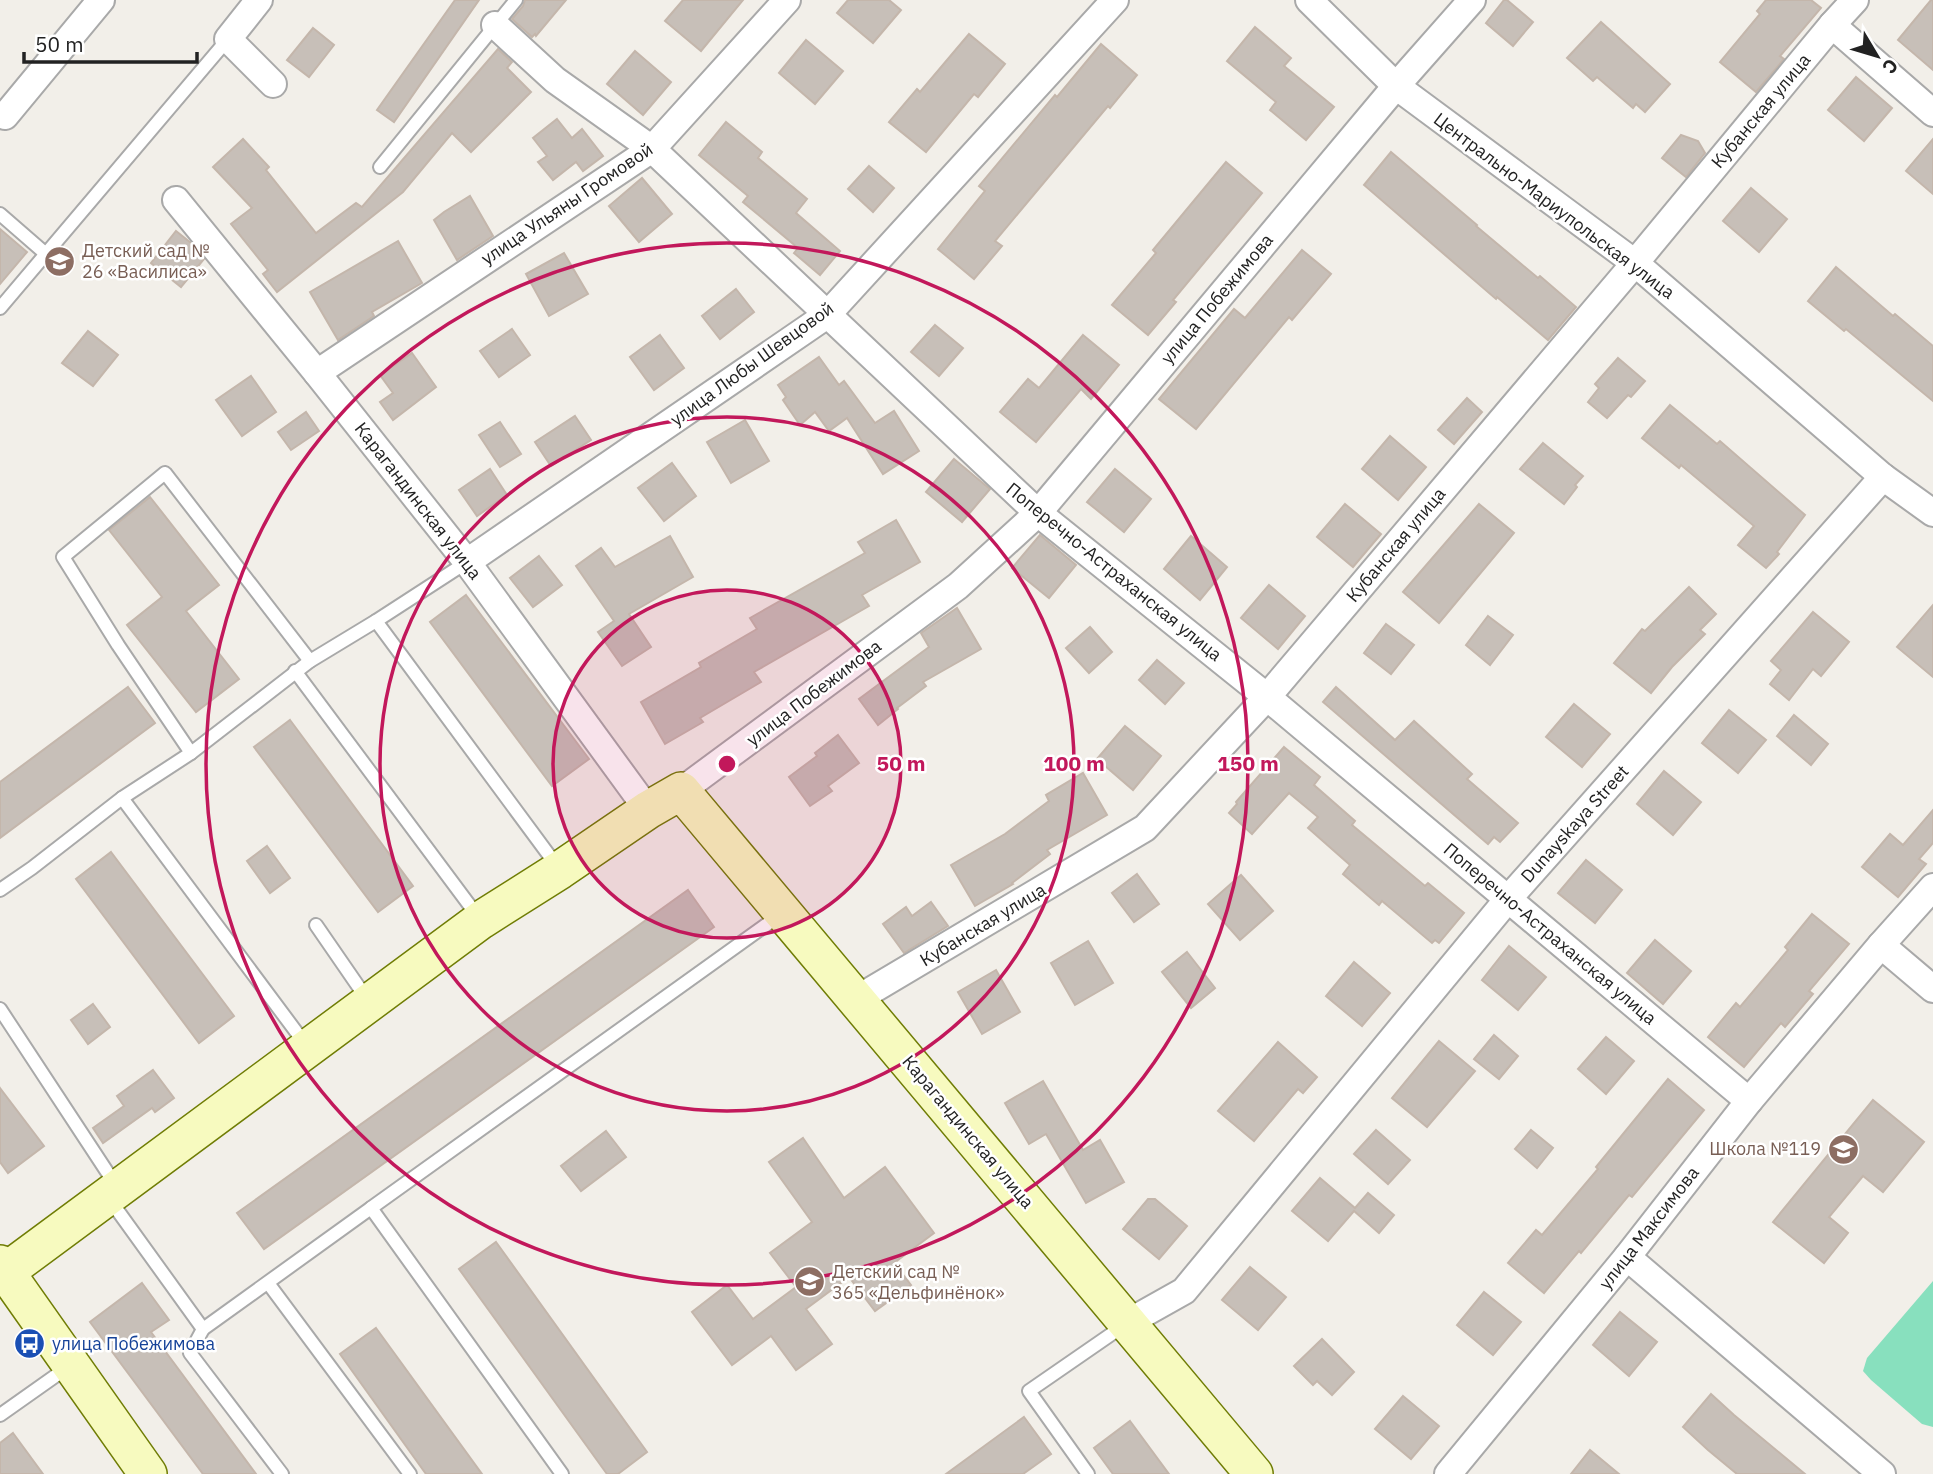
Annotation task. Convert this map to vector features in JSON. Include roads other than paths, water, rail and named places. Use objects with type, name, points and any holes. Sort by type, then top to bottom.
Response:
[{"type":"street","points":[[5,116],[101,0]]},
{"type":"street","points":[[259,0],[228,39],[273,84]]},
{"type":"street","name":"улица Ульяны Громовой","points":[[317,373],[652,149],[787,0]]},
{"type":"street","name":"улица Любы Шевцовой","points":[[467,562],[827,315],[1115,0]]},
{"type":"street","name":"Центрально-Мариупольская улица","points":[[1308,0],[1396,86],[1635,263],[1883,477],[1933,513]]},
{"type":"street","name":"улица Побежимова","points":[[2,1271],[113,1193],[481,920],[648,810],[681,792],[958,586],[1038,513],[1396,86],[1472,0]]},
{"type":"street","name":"Кубанская улица","points":[[857,999],[1145,828],[1267,696],[1855,0]]},
{"type":"street","name":"Поперечно-Астраханская улица","points":[[495,25],[555,80],[652,149],[1038,513],[1267,696],[1749,1101]]},
{"type":"street","points":[[1832,25],[1933,113]]},
{"type":"street","name":"Карагандинская улица","points":[[176,201],[467,562],[648,810]]},
{"type":"street","name":"Dunayskaya Street","points":[[1127,1323],[1184,1291],[1508,899],[1883,477]]},
{"type":"street","name":"Карагандинская улица","points":[[681,792],[1254,1474]]},
{"type":"street","name":"улица Максимова","points":[[1448,1474],[1627,1257],[1749,1101],[1933,887]]},
{"type":"street","points":[[1881,945],[1933,989]]},
{"type":"street","points":[[1627,1257],[1882,1474]]},
{"type":"street","points":[[2,1271],[148,1474]]},
{"type":"lane","points":[[380,167],[516,0]]},
{"type":"lane","points":[[0,308],[228,39]]},
{"type":"lane","points":[[0,214],[46,254]]},
{"type":"lane","points":[[191,753],[63,557],[165,473],[310,661]]},
{"type":"lane","points":[[0,890],[32,869],[122,798],[191,753],[295,671],[467,562]]},
{"type":"lane","points":[[376,621],[560,870]]},
{"type":"lane","points":[[295,671],[481,920]]},
{"type":"lane","points":[[122,798],[308,1048]]},
{"type":"lane","points":[[282,1474],[190,1353],[203,1329],[783,913]]},
{"type":"lane","points":[[316,925],[369,1002]]},
{"type":"lane","points":[[0,1009],[113,1193],[203,1329]]},
{"type":"lane","points":[[371,1208],[562,1474]]},
{"type":"lane","points":[[268,1283],[410,1474]]},
{"type":"lane","points":[[1088,1474],[1028,1391],[1127,1323]]},
{"type":"lane","points":[[0,1415],[72,1365]]},
{"type":"place","name":"Детский сад № 26 «Василиса»","points":[[59,261]]},
{"type":"place","name":"Школа №119","points":[[1844,1149]]},
{"type":"place","name":"Детский сад № 365 «Дельфинёнок»","points":[[809,1282]]},
{"type":"place","name":"улица Побежимова","points":[[29,1344]]}]
